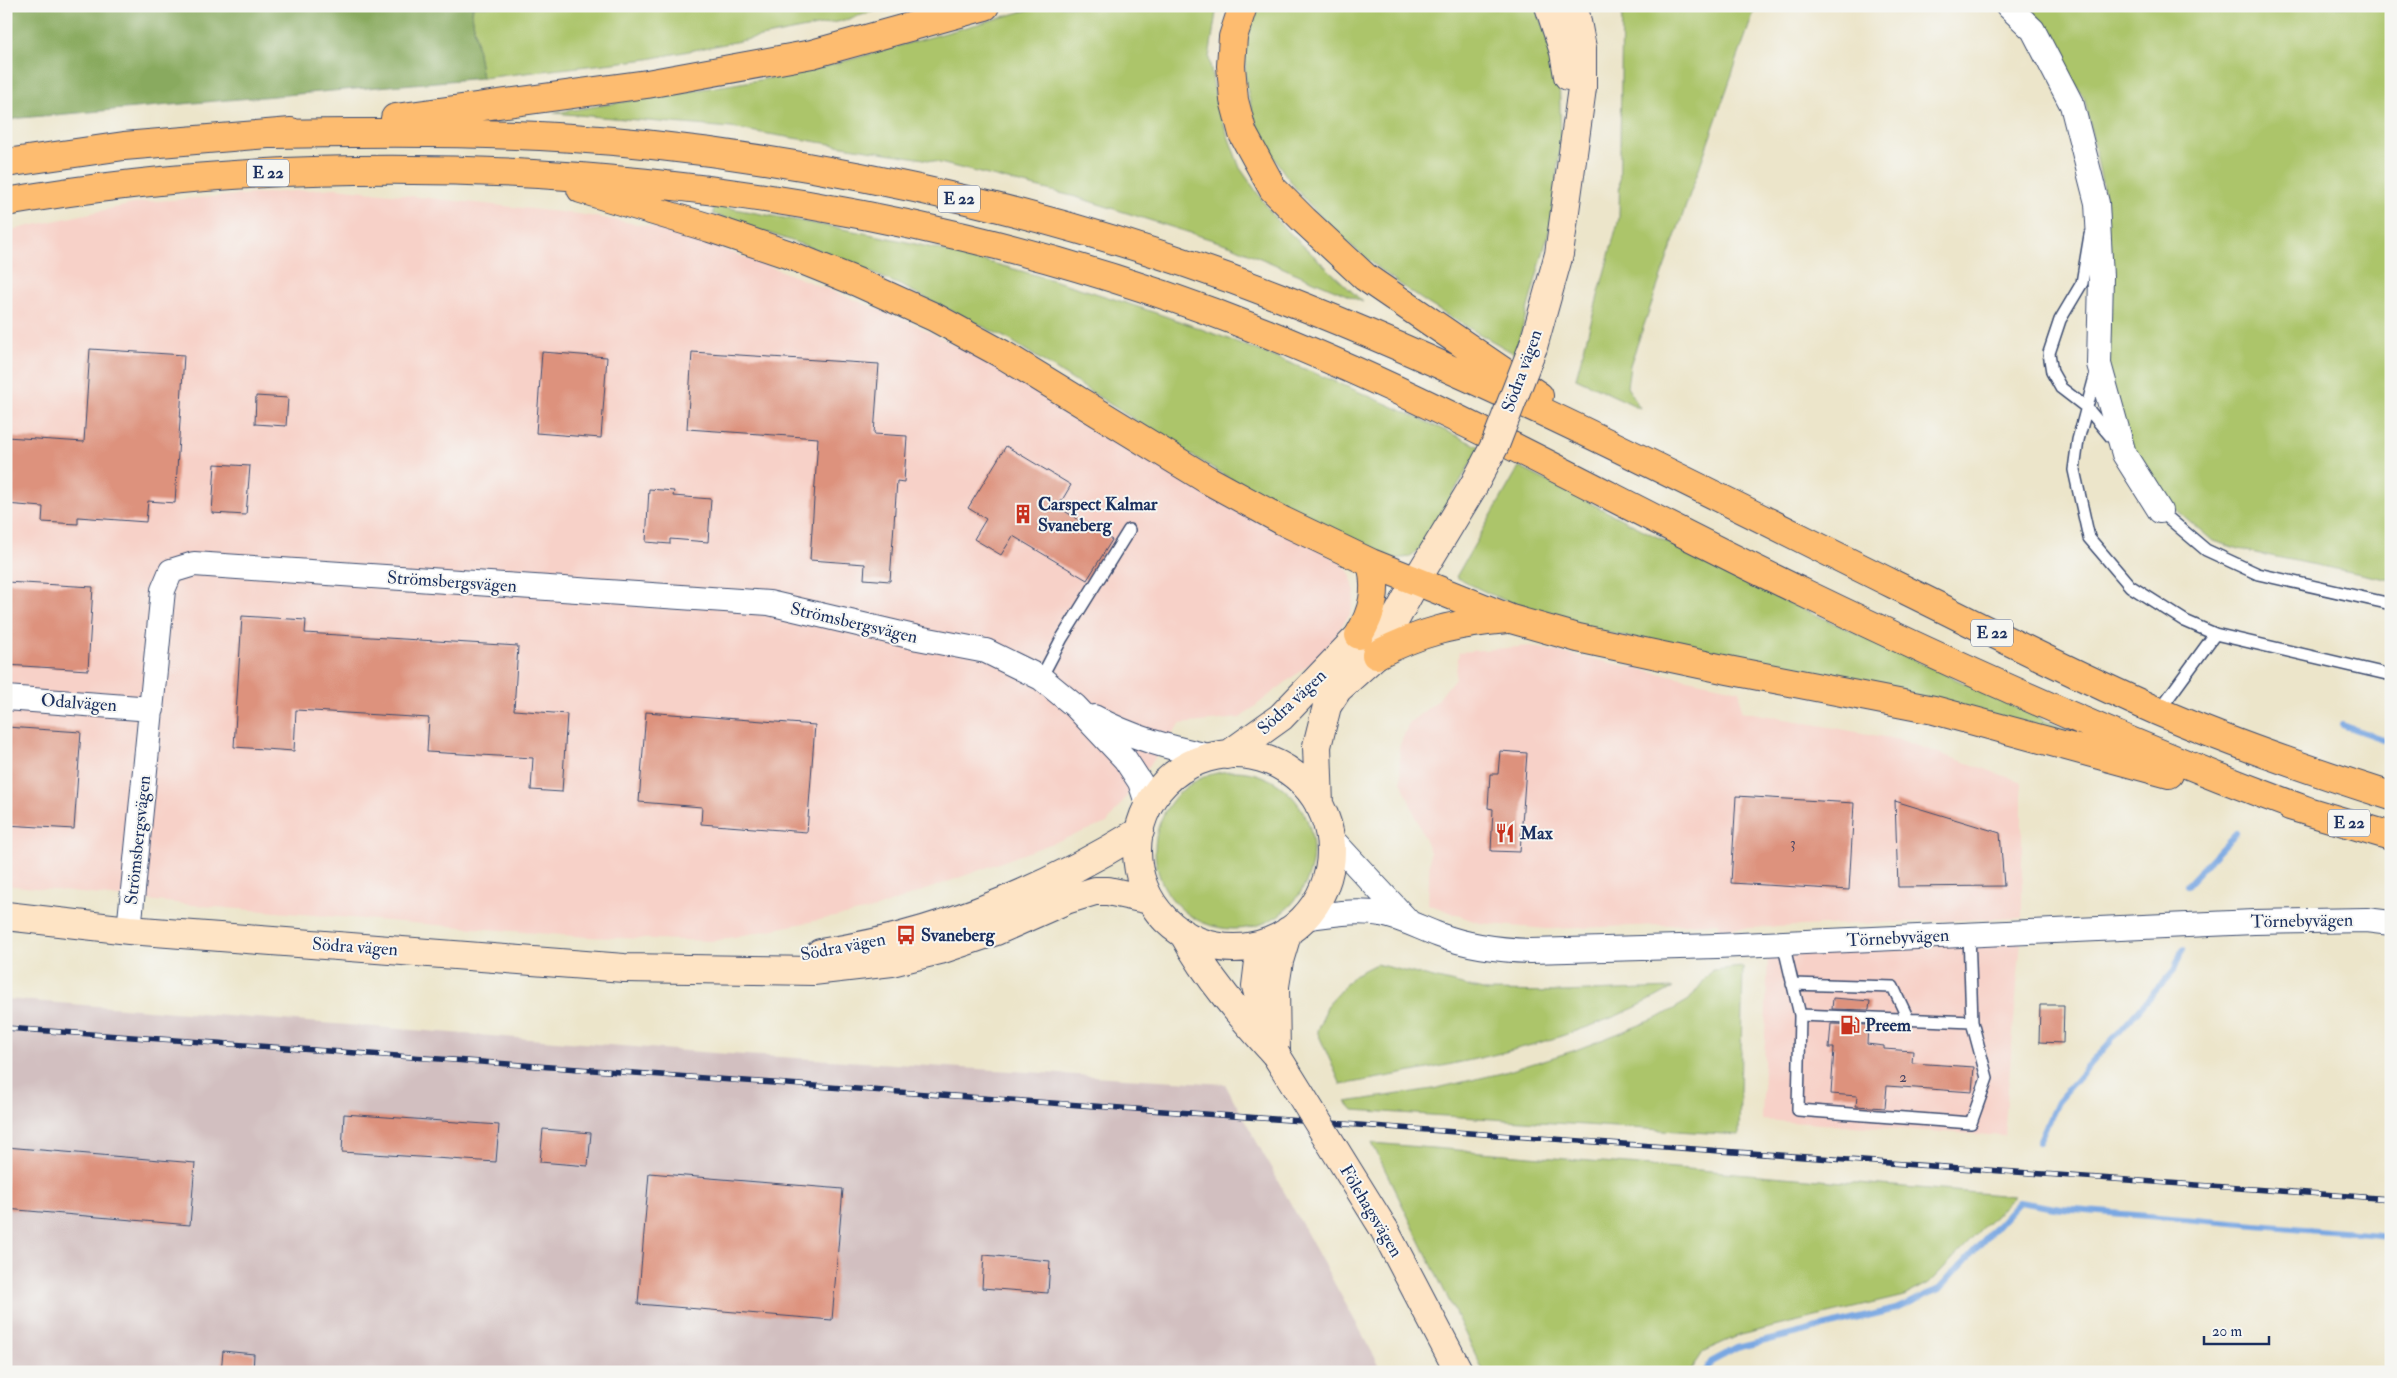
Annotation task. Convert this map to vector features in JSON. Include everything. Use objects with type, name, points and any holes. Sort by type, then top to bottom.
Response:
[{"type":"highway","points":[[272,134],[638,85],[782,60],[812,54],[985,6]]},
{"type":"highway","points":[[1243,6],[1233,37],[1231,66],[1234,100],[1243,134],[1273,188],[1365,277],[1606,442]]},
{"type":"highway","name":"E 22","points":[[6,163],[124,146],[272,134],[415,132],[560,137],[644,144],[758,159],[877,179],[1019,214],[1144,250],[1277,296],[1407,351],[1606,442],[2060,666],[2158,712],[2328,777],[2391,796]]},
{"type":"highway","name":"E 22","points":[[6,202],[131,183],[277,172],[413,170],[532,174],[639,182],[733,194],[869,217],[1018,251],[1132,285],[1261,331],[1386,384],[1802,592],[2031,698],[2138,746],[2308,811],[2391,836]]},
{"type":"highway","points":[[532,174],[710,228],[790,255],[857,282],[934,317],[1002,354],[1208,480],[1283,521],[1370,563],[1511,619],[1578,638],[1738,672],[1934,710],[2308,811]]},
{"type":"highway","points":[[1370,563],[1375,579],[1375,594],[1368,618],[1367,645],[1466,623],[1511,619]]},
{"type":"main road","name":"Södra vägen","points":[[1549,6],[1564,52],[1575,142]]},
{"type":"main road","name":"Södra vägen","points":[[1319,805],[1317,746],[1327,706],[1367,645],[1416,582],[1474,485],[1498,437],[1533,346],[1559,254],[1582,88],[1582,48],[1574,6]]},
{"type":"main road","name":"Södra vägen","points":[[1221,756],[1281,718],[1367,645]]},
{"type":"main road","points":[[1221,756],[1252,756],[1281,767],[1305,786],[1319,805],[1330,837],[1330,866],[1326,880],[1314,906],[1296,924],[1261,945],[1237,948],[1223,947],[1196,940],[1183,934],[1164,919],[1150,900],[1138,866],[1144,818],[1160,789],[1175,774],[1193,764],[1221,756]]},
{"type":"main road","name":"Södra vägen","points":[[704,970],[846,949],[937,927],[997,904],[1099,856],[1144,818]]},
{"type":"main road","name":"Södra vägen","points":[[6,916],[129,930],[624,968],[813,971],[892,962],[940,950],[996,931],[1081,894],[1108,891],[1150,900]]},
{"type":"main road","points":[[1276,1055],[1275,986],[1279,961],[1296,924]]},
{"type":"main road","name":"Fölehagsvägen","points":[[1183,934],[1200,965],[1225,997],[1276,1055],[1384,1229],[1459,1372]]},
{"type":"main road","name":"Fölehagsvägen","points":[[1261,945],[1256,986],[1259,1003],[1276,1055]]},
{"type":"street","points":[[2008,6],[2033,30],[2072,105],[2096,203],[2100,277],[2099,364],[2124,454],[2160,511]]},
{"type":"street","name":"Strömsbergsvägen","points":[[129,930],[163,590],[171,571],[194,564],[770,603],[918,638],[986,651],[1041,678],[1075,706],[1125,759],[1140,782],[1144,818]]},
{"type":"street","name":"Odalvägen","points":[[6,698],[152,709]]},
{"type":"street","name":"Strömsbergsvägen","points":[[1075,706],[1117,730],[1141,740],[1221,756]]},
{"type":"street","name":"Törnebyvägen","points":[[1330,837],[1371,884],[1409,922]]},
{"type":"street","name":"Törnebyvägen","points":[[1296,924],[1360,912],[1409,922],[1460,942],[1509,950],[1563,951],[2254,922],[2366,920],[2391,923]]},
{"type":"lane","points":[[2096,203],[2082,283],[2060,320],[2049,353],[2052,372],[2061,388],[2087,408],[2124,454]]},
{"type":"lane","points":[[2099,364],[2078,440],[2074,470],[2090,538],[2130,586],[2185,621],[2214,634],[2391,675]]},
{"type":"lane","points":[[2160,511],[2206,550],[2258,574],[2391,604]]},
{"type":"lane","points":[[1041,678],[1062,638],[1129,530]]},
{"type":"lane","points":[[2158,712],[2214,634]]},
{"type":"lane","points":[[1783,943],[1800,1015],[1798,1110],[1971,1123],[1987,1078],[1972,1022],[1970,934]]},
{"type":"lane","points":[[1792,984],[1893,988],[1908,1019]]},
{"type":"lane","points":[[1800,1015],[1972,1022]]},
{"type":"shaded area","name":"Svaneberg","points":[[336,188],[578,214],[667,229],[766,265],[910,322],[1049,393],[1342,563],[1350,574],[1355,592],[1351,613],[1322,654],[1240,718],[1180,724],[1107,823],[874,909],[714,941],[587,937],[203,906],[6,885],[6,231],[143,202]]},
{"type":"shaded area","points":[[1530,646],[1740,690],[1741,711],[1901,740],[2022,782],[2022,918],[1719,929],[1719,923],[1547,929],[1479,923],[1428,904],[1430,852],[1401,781],[1399,747],[1409,723],[1437,701],[1455,678],[1459,652]]},
{"type":"shaded area","points":[[2021,940],[2004,1136],[1762,1120],[1768,953]]},
{"type":"shaded area","points":[[6,999],[714,1053],[1225,1084],[1383,1372],[6,1372]]},
{"type":"green space","points":[[6,6],[473,6],[472,14],[482,78],[20,118],[6,121]]},
{"type":"green space","points":[[473,6],[891,6],[842,21],[648,59],[482,78],[472,14]]},
{"type":"green space","points":[[1042,6],[1217,6],[1209,58],[1217,106],[1240,168],[1277,221],[1363,302],[1232,246],[1076,197],[924,159],[731,128],[554,113],[802,73]]},
{"type":"green space","points":[[1258,6],[1537,6],[1559,74],[1561,141],[1550,228],[1515,354],[1438,310],[1391,278],[1354,248],[1319,215],[1288,178],[1263,138],[1248,96],[1246,52]]},
{"type":"green space","points":[[1622,6],[1756,6],[1630,365],[1627,387],[1640,408],[1576,378],[1619,218]]},
{"type":"green space","points":[[2022,6],[2391,6],[2391,580],[2246,551],[2213,541],[2171,505],[2132,451],[2106,364],[2106,203],[2085,100],[2042,27]]},
{"type":"green space","points":[[714,205],[866,233],[927,247],[1025,272],[1091,292],[1157,313],[1288,362],[1416,417],[1480,447],[1423,545],[1410,557],[1394,559],[1257,495],[1152,431],[1010,340],[900,285],[818,250],[713,214]]},
{"type":"green space","points":[[1519,467],[1762,590],[2077,735],[1992,714],[1628,638],[1558,619],[1489,594],[1456,577]]},
{"type":"green space","points":[[1242,771],[1257,774],[1271,780],[1290,794],[1300,806],[1310,827],[1313,850],[1310,873],[1300,894],[1290,906],[1278,916],[1257,926],[1242,929],[1226,929],[1211,926],[1190,916],[1168,894],[1156,865],[1155,842],[1158,827],[1168,806],[1190,784],[1219,772]]},
{"type":"green space","points":[[1376,964],[1487,991],[1561,992],[1673,988],[1634,1008],[1594,1025],[1553,1039],[1469,1060],[1341,1085],[1317,1031],[1329,1003],[1354,975]]},
{"type":"green space","points":[[1743,967],[1739,1135],[1353,1110],[1346,1102],[1433,1089],[1502,1073],[1573,1051],[1660,1017],[1689,1000],[1712,970]]},
{"type":"green space","points":[[1372,1143],[2014,1196],[1929,1283],[1904,1296],[1740,1335],[1704,1351],[1690,1372],[1484,1372]]},
{"type":"building","points":[[90,349],[184,355],[175,503],[148,501],[146,522],[78,517],[78,524],[42,522],[43,507],[6,504],[6,437],[84,442]]},
{"type":"building","points":[[542,352],[607,357],[601,438],[536,433]]},
{"type":"building","points":[[692,352],[879,364],[874,434],[907,436],[904,482],[897,481],[890,581],[864,579],[865,564],[810,560],[818,438],[687,429]]},
{"type":"building","points":[[256,396],[288,398],[286,426],[255,424]]},
{"type":"building","name":"Carspect Kalmar Svaneberg","points":[[1006,446],[1071,485],[1058,507],[1112,540],[1087,580],[1013,536],[1001,555],[974,539],[986,519],[968,508]]},
{"type":"building","points":[[215,464],[250,466],[246,515],[212,513]]},
{"type":"building","points":[[649,489],[674,491],[673,496],[711,499],[708,542],[670,539],[670,544],[646,542]]},
{"type":"building","points":[[6,582],[93,587],[88,670],[6,665]]},
{"type":"building","points":[[242,616],[306,620],[305,633],[518,646],[514,710],[567,714],[562,792],[531,790],[533,758],[427,752],[429,718],[296,710],[294,751],[234,747]]},
{"type":"building","points":[[646,712],[815,725],[807,832],[701,824],[702,807],[639,802]]},
{"type":"building","points":[[6,727],[81,732],[74,829],[6,825]]},
{"type":"building","points":[[1500,751],[1527,753],[1520,852],[1491,851],[1493,809],[1488,808],[1490,774],[1498,774]]},
{"type":"building","points":[[1736,796],[1854,803],[1849,890],[1731,883]]},
{"type":"building","points":[[1895,801],[2000,833],[2004,886],[1898,887]]},
{"type":"building","points":[[1833,998],[1870,1001],[1869,1010],[1832,1009]]},
{"type":"building","points":[[2040,1005],[2064,1005],[2063,1043],[2039,1042]]},
{"type":"building","points":[[1831,1024],[1868,1025],[1867,1044],[1884,1046],[1884,1049],[1913,1051],[1912,1063],[1974,1067],[1972,1092],[1887,1086],[1885,1108],[1856,1106],[1857,1096],[1831,1094],[1834,1048],[1829,1048]]},
{"type":"building","points":[[344,1114],[499,1125],[496,1162],[342,1152]]},
{"type":"building","points":[[543,1129],[591,1133],[588,1166],[540,1162]]},
{"type":"building","points":[[6,1147],[195,1163],[190,1225],[6,1209]]},
{"type":"building","points":[[649,1173],[843,1189],[832,1320],[638,1304]]},
{"type":"building","points":[[984,1255],[1050,1261],[1048,1293],[982,1288]]},
{"type":"building","points":[[223,1351],[254,1354],[253,1372],[221,1372]]},
{"type":"waterway","points":[[2342,725],[2391,742]]},
{"type":"waterway","points":[[2187,885],[2236,833]]},
{"type":"waterway","points":[[2039,1142],[2057,1102],[2174,970],[2182,950]]},
{"type":"waterway","points":[[1705,1372],[1711,1362],[1737,1348],[1896,1309],[1939,1289],[2019,1202],[2062,1209],[2391,1236]]},
{"type":"railway","points":[[6,1028],[2391,1199]]},
{"type":"place","name":"Carspect Kalmar Svaneberg","points":[[1023,514]]},
{"type":"place","name":"Max","points":[[1505,833]]},
{"type":"place","name":"Svaneberg","points":[[906,935]]},
{"type":"place","name":"Preem","points":[[1850,1025]]}]
